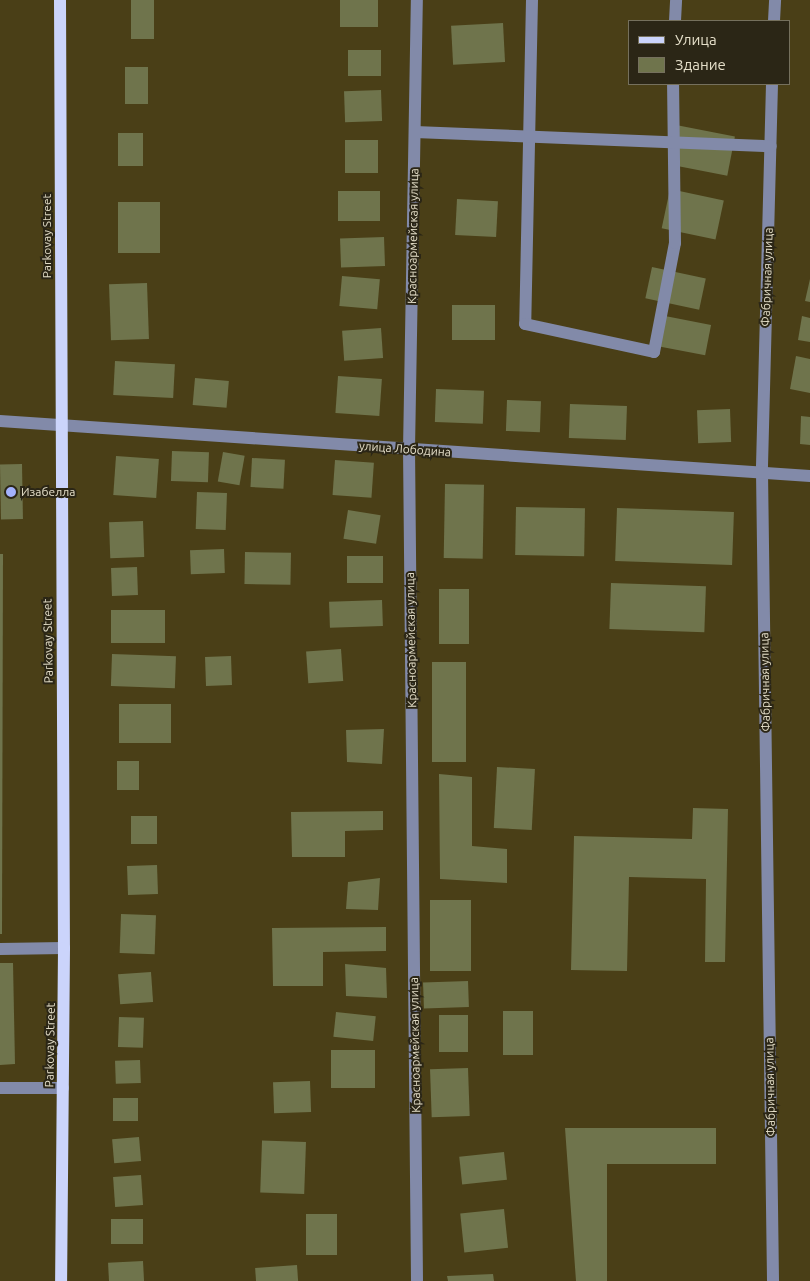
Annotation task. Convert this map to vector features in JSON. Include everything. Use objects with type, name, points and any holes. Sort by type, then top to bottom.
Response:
[{"type":"main road","name":"Parkovay Street","points":[[60,0],[64,948],[61,1281]]},
{"type":"street","name":"Красноармейская улица","points":[[417,0],[409,450],[417,1281]]},
{"type":"street","points":[[532,0],[525,324],[654,352],[675,243],[670,142],[673,85]]},
{"type":"street","points":[[675,20],[676,0]]},
{"type":"street","points":[[774,20],[775,0]]},
{"type":"street","name":"Фабричная улица","points":[[772,85],[762,472],[773,1281]]},
{"type":"street","points":[[415,132],[771,146]]},
{"type":"street","name":"улица Лободина","points":[[0,421],[61,422],[409,450],[810,476]]},
{"type":"street","points":[[0,949],[64,948]]},
{"type":"street","points":[[0,1088],[63,1088]]},
{"type":"building","points":[[131,0],[154,0],[154,39],[131,39]]},
{"type":"building","points":[[340,0],[378,0],[378,27],[340,27]]},
{"type":"building","points":[[503,23],[505,62],[453,65],[451,26]]},
{"type":"building","points":[[348,50],[381,50],[381,76],[348,76]]},
{"type":"building","points":[[125,67],[148,67],[148,104],[125,104]]},
{"type":"building","points":[[381,90],[382,121],[345,122],[344,91]]},
{"type":"building","points":[[676,125],[735,136],[727,176],[668,164]]},
{"type":"building","points":[[118,133],[143,133],[143,166],[118,166]]},
{"type":"building","points":[[345,140],[378,140],[378,173],[345,173]]},
{"type":"building","points":[[670,189],[724,200],[715,240],[662,228]]},
{"type":"building","points":[[338,191],[380,191],[380,221],[338,221]]},
{"type":"building","points":[[457,199],[498,201],[496,237],[455,235]]},
{"type":"building","points":[[118,202],[160,202],[160,253],[118,253]]},
{"type":"building","points":[[384,237],[385,266],[341,268],[340,239]]},
{"type":"building","points":[[652,267],[706,278],[699,310],[645,298]]},
{"type":"building","points":[[342,276],[380,279],[377,309],[339,306]]},
{"type":"building","points":[[810,279],[810,302],[805,301]]},
{"type":"building","points":[[147,283],[149,339],[111,340],[109,284]]},
{"type":"building","points":[[452,305],[495,305],[495,340],[452,340]]},
{"type":"building","points":[[660,315],[711,325],[705,355],[654,345]]},
{"type":"building","points":[[802,316],[810,318],[810,342],[798,340]]},
{"type":"building","points":[[381,328],[383,358],[344,361],[342,331]]},
{"type":"building","points":[[796,356],[810,359],[810,393],[790,389]]},
{"type":"building","points":[[115,361],[175,364],[173,398],[113,395]]},
{"type":"building","points":[[338,376],[382,379],[379,416],[335,413]]},
{"type":"building","points":[[195,378],[229,381],[227,408],[193,405]]},
{"type":"building","points":[[436,389],[484,391],[483,424],[435,422]]},
{"type":"building","points":[[507,400],[541,401],[540,432],[506,431]]},
{"type":"building","points":[[570,404],[627,406],[626,440],[569,438]]},
{"type":"building","points":[[730,409],[731,442],[698,443],[697,410]]},
{"type":"building","points":[[801,416],[810,417],[810,445],[800,444]]},
{"type":"building","points":[[172,451],[209,452],[208,482],[171,481]]},
{"type":"building","points":[[223,452],[245,456],[239,485],[218,482]]},
{"type":"building","points":[[116,456],[159,459],[156,498],[113,495]]},
{"type":"building","points":[[252,458],[285,460],[283,489],[250,487]]},
{"type":"building","points":[[335,460],[374,463],[371,498],[333,495]]},
{"type":"building","name":"Изабелла","points":[[0,464],[22,464],[23,519],[1,519]]},
{"type":"building","points":[[445,484],[484,485],[483,559],[444,558]]},
{"type":"building","points":[[197,492],[227,493],[226,530],[196,529]]},
{"type":"building","points":[[516,507],[585,508],[584,556],[515,555]]},
{"type":"building","points":[[617,508],[734,512],[732,565],[615,561]]},
{"type":"building","points":[[348,510],[381,515],[376,544],[343,539]]},
{"type":"building","points":[[143,521],[144,557],[110,558],[109,522]]},
{"type":"building","points":[[224,549],[225,573],[191,574],[190,550]]},
{"type":"building","points":[[245,552],[291,553],[290,585],[244,584]]},
{"type":"building","points":[[0,554],[3,554],[2,934],[0,934]]},
{"type":"building","points":[[347,556],[383,556],[383,583],[347,583]]},
{"type":"building","points":[[137,567],[138,595],[112,596],[111,568]]},
{"type":"building","points":[[611,583],[706,586],[704,632],[609,629]]},
{"type":"building","points":[[439,589],[469,589],[469,644],[439,644]]},
{"type":"building","points":[[382,600],[383,626],[330,628],[329,602]]},
{"type":"building","points":[[111,610],[165,610],[165,643],[111,643]]},
{"type":"building","points":[[341,649],[343,681],[308,683],[306,651]]},
{"type":"building","points":[[112,654],[176,656],[175,688],[111,686]]},
{"type":"building","points":[[231,656],[232,685],[206,686],[205,657]]},
{"type":"building","points":[[432,662],[466,662],[466,762],[432,762]]},
{"type":"building","points":[[119,704],[171,704],[171,743],[119,743]]},
{"type":"building","points":[[384,729],[382,764],[347,762],[346,730]]},
{"type":"building","points":[[117,761],[139,761],[139,790],[117,790]]},
{"type":"building","points":[[497,767],[535,769],[532,830],[494,828]]},
{"type":"building","points":[[439,774],[472,777],[472,846],[507,849],[507,883],[440,879]]},
{"type":"building","points":[[693,808],[728,809],[725,962],[705,962],[706,879],[629,877],[627,971],[571,970],[574,836],[692,839]]},
{"type":"building","points":[[383,811],[383,830],[345,831],[345,857],[292,857],[291,812]]},
{"type":"building","points":[[131,816],[157,816],[157,844],[131,844]]},
{"type":"building","points":[[157,865],[158,894],[128,895],[127,866]]},
{"type":"building","points":[[380,878],[378,910],[346,909],[348,882]]},
{"type":"building","points":[[430,900],[471,900],[471,971],[430,971]]},
{"type":"building","points":[[121,914],[156,915],[155,954],[120,953]]},
{"type":"building","points":[[386,927],[386,951],[323,952],[323,986],[273,986],[272,928]]},
{"type":"building","points":[[0,963],[13,963],[15,1064],[0,1065]]},
{"type":"building","points":[[345,964],[386,968],[387,998],[346,996]]},
{"type":"building","points":[[151,972],[153,1002],[120,1004],[118,974]]},
{"type":"building","points":[[468,981],[469,1007],[424,1009],[423,983]]},
{"type":"building","points":[[503,1011],[533,1011],[533,1055],[503,1055]]},
{"type":"building","points":[[336,1012],[376,1016],[373,1041],[333,1037]]},
{"type":"building","points":[[439,1015],[468,1015],[468,1052],[439,1052]]},
{"type":"building","points":[[119,1017],[144,1018],[143,1048],[118,1047]]},
{"type":"building","points":[[331,1050],[375,1050],[375,1088],[331,1088]]},
{"type":"building","points":[[140,1060],[141,1083],[116,1084],[115,1061]]},
{"type":"building","points":[[468,1068],[470,1116],[432,1117],[430,1069]]},
{"type":"building","points":[[310,1081],[311,1112],[274,1113],[273,1082]]},
{"type":"building","points":[[113,1098],[138,1098],[138,1121],[113,1121]]},
{"type":"building","points":[[565,1128],[716,1128],[716,1164],[607,1164],[607,1281],[576,1281]]},
{"type":"building","points":[[139,1137],[141,1161],[114,1163],[112,1139]]},
{"type":"building","points":[[262,1140],[306,1142],[304,1194],[260,1192]]},
{"type":"building","points":[[504,1152],[507,1180],[462,1185],[459,1157]]},
{"type":"building","points":[[141,1175],[143,1205],[115,1207],[113,1177]]},
{"type":"building","points":[[504,1209],[508,1248],[464,1252],[460,1214]]},
{"type":"building","points":[[306,1214],[337,1214],[337,1255],[306,1255]]},
{"type":"building","points":[[111,1219],[143,1219],[143,1244],[111,1244]]},
{"type":"building","points":[[143,1261],[144,1281],[109,1281],[108,1263]]},
{"type":"building","points":[[297,1265],[298,1281],[256,1281],[255,1268]]},
{"type":"building","points":[[493,1274],[494,1281],[448,1281],[447,1276]]},
{"type":"place","name":"Изабелла","points":[[11,492]]}]
